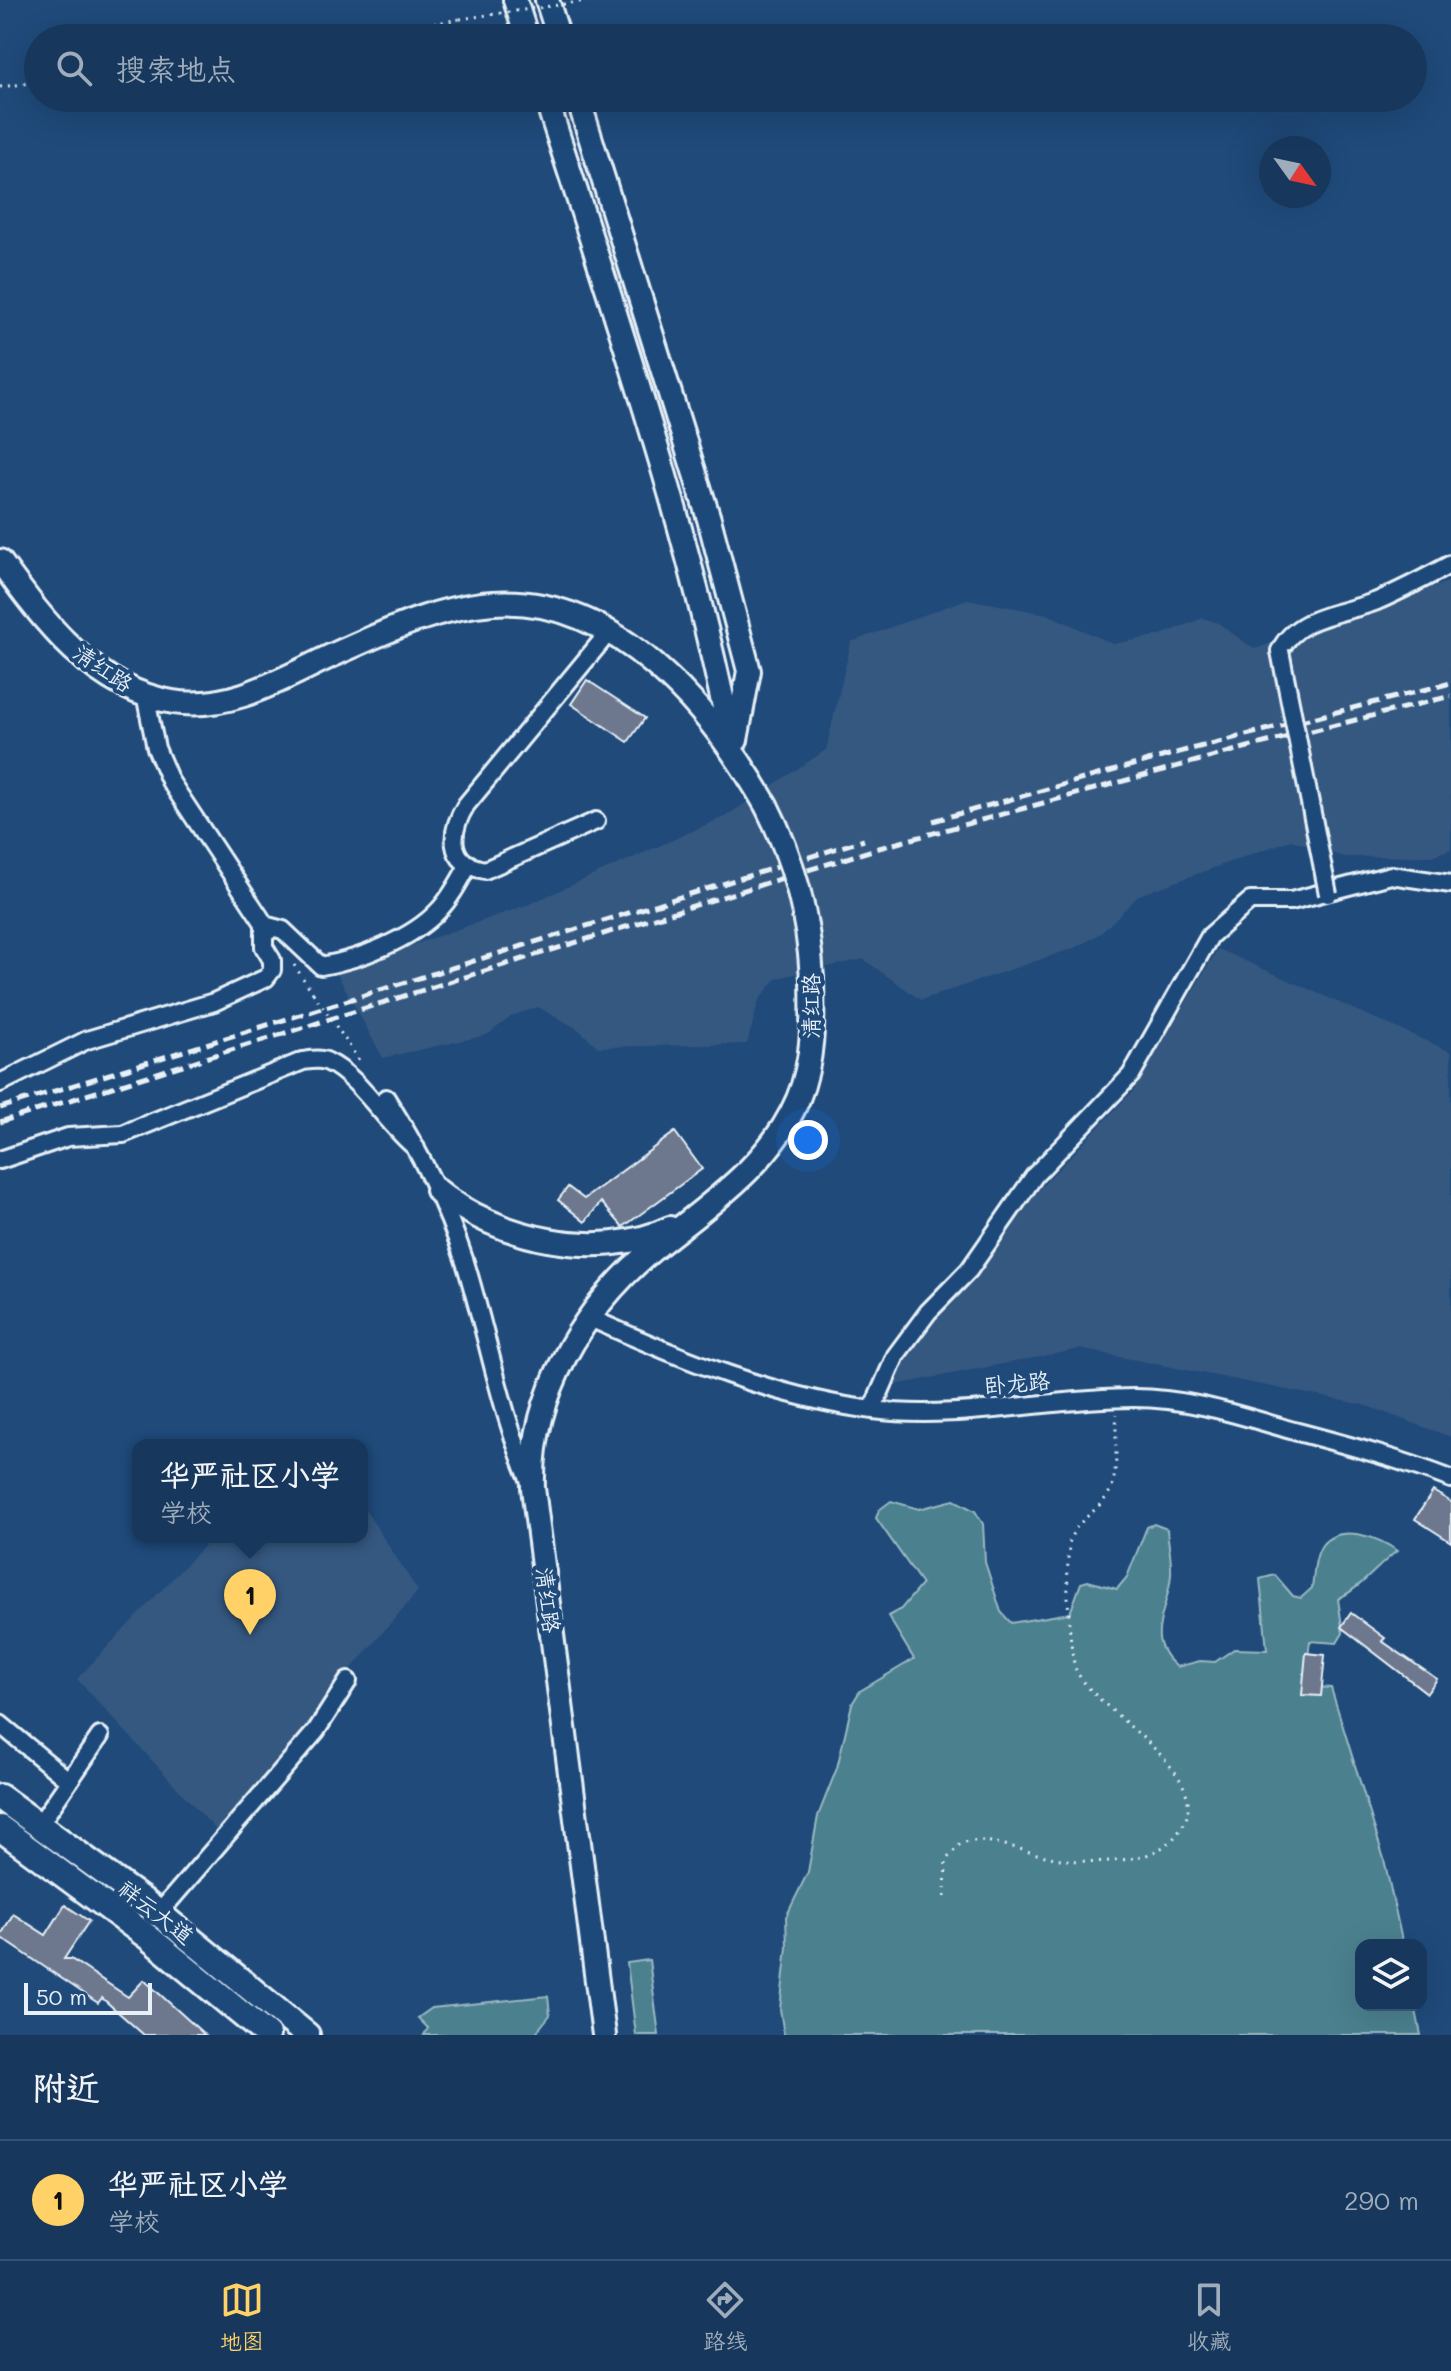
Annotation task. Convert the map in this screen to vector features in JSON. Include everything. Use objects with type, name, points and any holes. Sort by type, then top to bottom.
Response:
[{"type":"highway","name":"祥云大道","points":[[0,1797],[159,1913],[307,2035]]},
{"type":"highway","name":"祥云大道","points":[[0,1828],[148,1937],[267,2035]]},
{"type":"main road","points":[[515,0],[523,24]]},
{"type":"main road","points":[[547,0],[555,24]]},
{"type":"main road","points":[[550,112],[683,541],[719,678],[733,753]]},
{"type":"main road","points":[[582,112],[709,519],[749,671],[733,753]]},
{"type":"main road","name":"清红路","points":[[0,561],[67,644],[107,676],[145,694],[191,703],[235,698],[402,625],[480,605],[510,603],[548,607],[609,632],[665,675],[733,753],[766,805],[797,880],[809,939],[812,979],[810,1055],[797,1101],[760,1157],[629,1270],[590,1318],[559,1370],[542,1409],[534,1447],[533,1488],[604,2035]]},
{"type":"main road","points":[[437,1190],[464,1209],[496,1224],[595,1245],[620,1244],[649,1237],[702,1210]]},
{"type":"street","points":[[1328,894],[1280,651],[1286,638],[1307,624],[1376,601],[1451,564]]},
{"type":"street","points":[[596,821],[485,870],[469,864],[457,851],[453,826],[466,805],[609,632]]},
{"type":"street","points":[[145,694],[156,748],[170,781],[276,939]]},
{"type":"street","points":[[264,925],[283,930],[321,966],[340,963],[429,920],[453,892],[469,864]]},
{"type":"street","points":[[872,1410],[896,1355],[928,1312],[969,1270],[1035,1175],[1131,1075],[1210,936],[1250,901],[1291,901],[1328,894],[1391,875],[1451,884]]},
{"type":"street","points":[[0,1083],[87,1040],[214,1002],[266,978],[272,970],[272,960],[264,947],[264,925]]},
{"type":"street","points":[[0,1160],[68,1137],[123,1134],[303,1061],[320,1059],[328,1061],[352,1081],[416,1148]]},
{"type":"street","points":[[386,1098],[437,1190],[464,1260],[506,1418],[533,1488]]},
{"type":"street","name":"卧龙路","points":[[590,1318],[751,1380],[872,1410],[949,1411],[1119,1398],[1172,1400],[1373,1453],[1451,1479]]},
{"type":"street","points":[[159,1913],[316,1731],[348,1681]]},
{"type":"street","points":[[0,1724],[69,1781]]},
{"type":"street","points":[[39,1825],[100,1736]]},
{"type":"path","points":[[430,24],[593,0]]},
{"type":"path","points":[[0,87],[24,84]]},
{"type":"path","points":[[276,939],[349,1045]]},
{"type":"path","points":[[945,1897],[949,1853],[967,1841],[989,1842],[1052,1858],[1120,1859],[1162,1849],[1186,1821],[1189,1800],[1176,1774],[1153,1747],[1102,1701],[1074,1667],[1067,1552],[1078,1525],[1101,1506],[1111,1488],[1116,1468],[1119,1398]]},
{"type":"shaded area","points":[[1451,581],[1451,849],[1432,856],[1344,857],[1291,840],[1139,895],[1101,933],[1077,947],[921,1000],[863,959],[777,978],[759,1000],[747,1044],[598,1047],[578,1029],[538,1007],[512,1016],[487,1035],[383,1058],[336,972],[527,905],[726,816],[826,750],[851,642],[967,599],[1047,614],[1113,644],[1161,635],[1203,618],[1218,623],[1254,649]]},
{"type":"shaded area","points":[[1218,949],[1451,1052],[1451,1437],[1364,1405],[1080,1349],[885,1387],[903,1332],[1134,1090]]},
{"type":"shaded area","points":[[368,1514],[418,1591],[336,1687],[313,1724],[217,1831],[77,1679],[206,1543],[368,1543]]},
{"type":"green space","points":[[954,1500],[975,1511],[983,1524],[985,1562],[1001,1612],[1011,1623],[1070,1613],[1081,1583],[1088,1581],[1117,1589],[1127,1577],[1147,1527],[1154,1524],[1167,1529],[1171,1574],[1159,1634],[1166,1656],[1177,1667],[1200,1661],[1215,1662],[1234,1649],[1267,1650],[1260,1579],[1275,1575],[1293,1596],[1301,1598],[1312,1588],[1317,1555],[1329,1538],[1360,1534],[1397,1551],[1338,1599],[1343,1633],[1337,1643],[1310,1641],[1304,1686],[1331,1688],[1384,1859],[1402,1939],[1355,1939],[1355,2011],[1416,2011],[1421,2035],[784,2035],[780,2009],[787,1947],[786,1917],[808,1872],[818,1816],[837,1768],[852,1704],[860,1691],[914,1659],[888,1616],[901,1609],[922,1584],[876,1518],[879,1510],[891,1501],[919,1509]]},
{"type":"green space","points":[[649,1960],[659,2035],[636,2035],[627,1963]]},
{"type":"green space","points":[[548,1996],[550,2015],[534,2035],[424,2035],[428,2028],[418,2018],[432,2008]]},
{"type":"building","points":[[587,680],[645,718],[628,742],[571,704]]},
{"type":"building","points":[[675,1132],[702,1169],[623,1227],[601,1202],[585,1222],[558,1200],[568,1187],[584,1199]]},
{"type":"building","points":[[1433,1491],[1451,1502],[1451,1542],[1415,1519]]},
{"type":"building","points":[[1351,1613],[1385,1638],[1382,1641],[1437,1679],[1427,1693],[1341,1627]]},
{"type":"building","points":[[1306,1653],[1325,1655],[1321,1696],[1302,1695]]},
{"type":"building","points":[[65,1905],[89,1921],[64,1959],[71,1959],[128,1997],[144,1980],[205,2035],[144,2035],[102,1998],[98,2003],[0,1937],[13,1914],[46,1935]]},
{"type":"railway","points":[[933,821],[1187,750],[1451,683]]},
{"type":"railway","points":[[0,1122],[879,848],[1248,747],[1451,696]]},
{"type":"railway","points":[[0,1108],[864,840]]},
{"type":"place","name":"华严社区小学","points":[[250,1635]]}]
